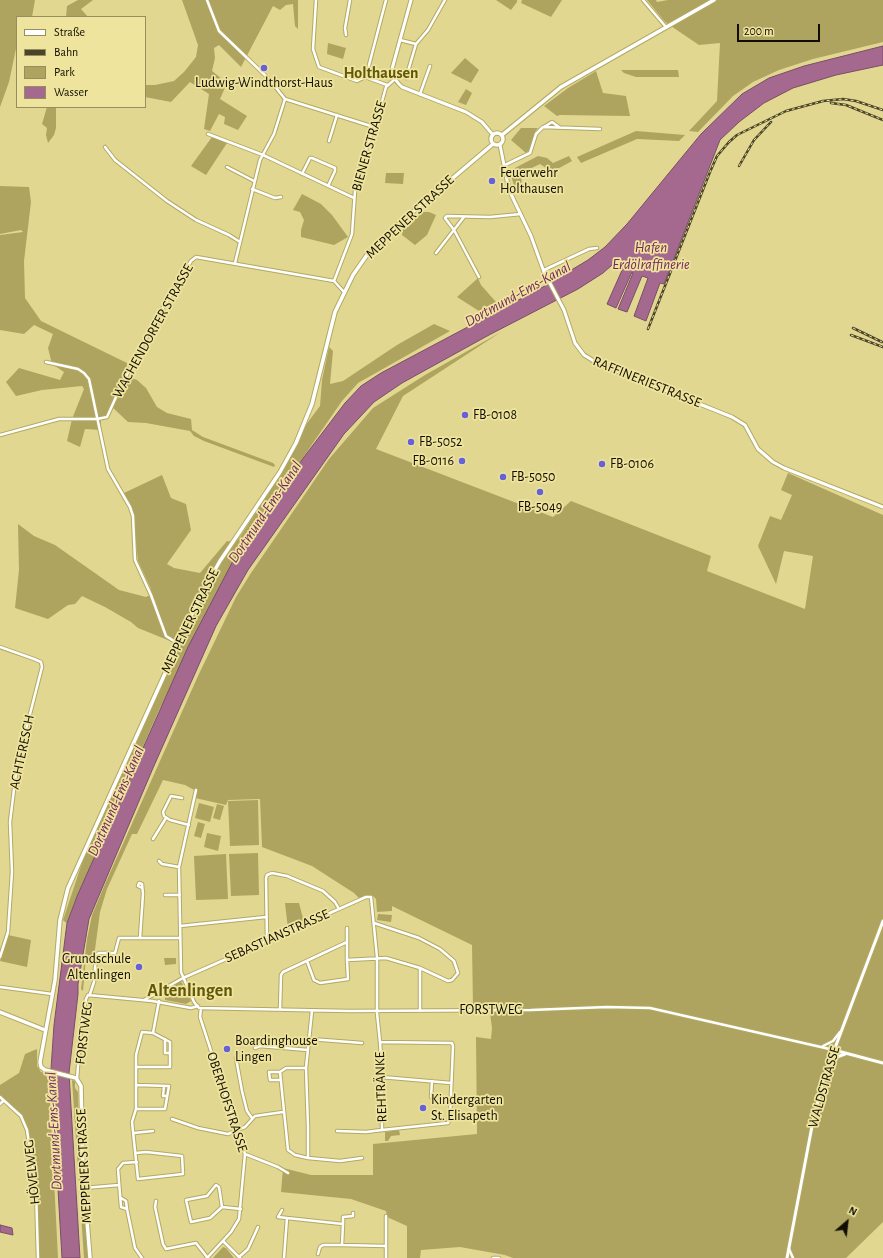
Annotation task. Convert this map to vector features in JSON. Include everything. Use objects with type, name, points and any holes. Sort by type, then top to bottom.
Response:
[{"type":"main road","points":[[502,135],[542,100],[560,87],[714,0]]},
{"type":"main road","points":[[497,133],[502,135],[503,141],[500,145],[493,144],[491,140],[493,134],[497,133]]},
{"type":"main road","name":"MEPPENER STRASSE","points":[[90,1258],[84,1188],[81,1086],[75,1078],[47,1070],[41,1067],[40,1062],[52,994],[60,920],[68,888],[177,643],[201,594],[216,567],[280,472],[296,443],[312,404],[332,324],[344,292],[360,265],[376,245],[493,144]]},
{"type":"main road","points":[[0,1012],[45,1030]]},
{"type":"street","points":[[207,0],[219,31],[269,79],[285,99],[374,127]]},
{"type":"street","points":[[316,0],[313,49],[319,67],[357,81],[363,78],[368,78],[387,85]]},
{"type":"street","points":[[346,35],[345,28],[350,0]]},
{"type":"street","points":[[368,78],[369,65],[386,0]]},
{"type":"street","points":[[411,0],[392,69],[395,79],[401,87],[471,114],[482,122],[493,134]]},
{"type":"street","points":[[406,78],[416,44],[428,30],[445,0]]},
{"type":"street","points":[[643,0],[666,27]]},
{"type":"street","points":[[400,40],[416,44]]},
{"type":"street","points":[[420,94],[430,66]]},
{"type":"street","name":"BIENER STRASSE","points":[[334,281],[352,234],[355,215],[354,198],[364,156],[387,85],[395,79]]},
{"type":"street","points":[[235,263],[254,181],[263,155],[274,134],[285,99]]},
{"type":"street","points":[[329,141],[337,115]]},
{"type":"street","points":[[504,165],[530,153],[536,134],[543,127],[552,122],[560,127]]},
{"type":"street","points":[[543,127],[600,129]]},
{"type":"street","points":[[208,134],[263,155],[354,198]]},
{"type":"street","name":"RAFFINERIESTRASSE","points":[[500,145],[509,190],[540,256],[544,270],[561,304],[575,343],[587,358],[732,417],[744,425],[758,449],[773,462],[784,468],[883,507]]},
{"type":"street","points":[[105,147],[115,160],[168,201],[196,220],[229,235],[240,242]]},
{"type":"street","points":[[302,174],[310,158],[335,168],[328,186]]},
{"type":"street","points":[[227,167],[254,181]]},
{"type":"street","points":[[252,189],[275,198],[281,197]]},
{"type":"street","points":[[479,277],[454,230],[445,218],[447,216],[512,216],[521,214]]},
{"type":"street","points":[[436,253],[464,217]]},
{"type":"street","points":[[544,270],[589,249],[598,248]]},
{"type":"street","name":"WACHENDORFER STRASSE","points":[[97,419],[104,418],[109,414],[121,386],[155,321],[193,258],[200,256],[334,281]]},
{"type":"street","points":[[334,281],[344,292]]},
{"type":"street","name":"WACHENDORFER STRASSE","points":[[46,362],[78,369],[87,376],[93,394],[108,469],[130,507],[133,516],[135,560],[151,595],[166,636],[177,643]]},
{"type":"street","points":[[0,434],[59,419],[97,419]]},
{"type":"street","name":"ACHTERESCH","points":[[0,647],[41,662],[42,667],[17,765],[10,822],[12,872],[8,932],[0,957]]},
{"type":"street","name":"OBERHOFSTRASSE","points":[[196,790],[179,867],[182,972],[199,1007],[200,1017],[236,1132],[245,1154],[241,1209],[235,1226],[207,1258]]},
{"type":"street","points":[[182,798],[171,796],[163,812],[166,818],[189,825]]},
{"type":"street","points":[[153,839],[166,818]]},
{"type":"street","points":[[159,861],[162,864],[179,867]]},
{"type":"street","points":[[267,940],[267,875],[272,873],[287,876],[323,891],[335,902],[339,909]]},
{"type":"street","points":[[140,938],[142,888]]},
{"type":"street","points":[[165,895],[180,895]]},
{"type":"street","name":"SEBASTIANSTRASSE","points":[[184,978],[267,940],[371,897]]},
{"type":"street","name":"REHTRÄNKE","points":[[371,897],[377,957],[382,1130],[448,1123],[450,1118],[452,1043],[380,1042]]},
{"type":"street","points":[[180,926],[266,917]]},
{"type":"street","name":"WALDSTRASSE","points":[[787,1258],[813,1121],[827,1068],[883,921]]},
{"type":"street","points":[[347,960],[377,957],[402,961],[448,981],[452,980],[458,973],[454,961],[435,946],[419,938],[374,923]]},
{"type":"street","points":[[307,961],[314,980],[320,983],[348,979],[347,928]]},
{"type":"street","points":[[90,994],[94,982],[97,954],[115,953],[119,938],[180,938]]},
{"type":"street","points":[[280,1010],[281,975],[283,972],[347,942]]},
{"type":"street","points":[[420,968],[420,1011]]},
{"type":"street","points":[[144,1000],[184,978]]},
{"type":"street","points":[[0,986],[52,994]]},
{"type":"street","name":"FORSTWEG","points":[[75,1078],[86,999],[90,994],[159,1001],[191,1008],[312,1011],[420,1011],[607,1006],[650,1008],[834,1050]]},
{"type":"street","points":[[153,1033],[159,1001]]},
{"type":"street","points":[[308,1158],[306,1068],[312,1011]]},
{"type":"street","points":[[821,1047],[833,1042],[842,1028]]},
{"type":"street","points":[[136,1067],[170,1067],[170,1042],[153,1033],[142,1032],[136,1055],[136,1067],[136,1108],[132,1122],[138,1179],[183,1174],[182,1156],[146,1152],[136,1153]]},
{"type":"street","points":[[310,1039],[362,1043]]},
{"type":"street","points":[[255,1048],[260,1046],[308,1050]]},
{"type":"street","points":[[834,1050],[883,1062]]},
{"type":"street","points":[[827,1068],[836,1057],[846,1054]]},
{"type":"street","points":[[236,1058],[247,1111],[252,1118]]},
{"type":"street","points":[[281,1080],[270,1080],[269,1072],[280,1072],[286,1068],[306,1068]]},
{"type":"street","points":[[280,1072],[288,1150],[291,1153],[308,1158],[340,1161],[362,1158]]},
{"type":"street","points":[[381,1077],[450,1083]]},
{"type":"street","points":[[431,1096],[432,1081]]},
{"type":"street","points":[[136,1085],[169,1086],[165,1109],[136,1108]]},
{"type":"street","name":"HÖVELWEG","points":[[0,1097],[21,1116],[27,1130],[36,1190],[38,1258]]},
{"type":"street","points":[[0,1104],[3,1100]]},
{"type":"street","points":[[172,1119],[228,1134],[245,1127],[252,1118],[262,1114],[283,1112]]},
{"type":"street","points":[[337,1131],[366,1132],[382,1130]]},
{"type":"street","points":[[134,1133],[153,1131]]},
{"type":"street","points":[[245,1154],[278,1167],[288,1173]]},
{"type":"street","points":[[127,1209],[121,1207],[118,1169],[120,1164],[137,1162]]},
{"type":"street","points":[[84,1188],[119,1185]]},
{"type":"street","points":[[222,1207],[219,1187],[216,1185],[206,1196],[186,1200],[191,1222],[210,1218],[222,1207],[241,1209]]},
{"type":"street","points":[[121,1198],[126,1201],[136,1248],[142,1258]]},
{"type":"street","points":[[156,1200],[155,1207],[163,1244],[166,1249],[196,1243],[207,1258]]},
{"type":"street","points":[[282,1210],[278,1217],[343,1224]]},
{"type":"street","points":[[342,1245],[343,1217],[353,1216],[353,1213]]},
{"type":"street","points":[[386,1216],[386,1258]]},
{"type":"street","points":[[284,1258],[287,1218]]},
{"type":"street","points":[[223,1241],[239,1258],[248,1249],[258,1227]]},
{"type":"street","points":[[318,1254],[320,1247],[323,1245],[386,1246]]},
{"type":"street","points":[[789,1246],[793,1258]]},
{"type":"street","points":[[493,1258],[499,1258]]},
{"type":"green space","points":[[0,0],[35,0],[32,16],[16,16],[16,49],[9,82],[0,107]]},
{"type":"green space","points":[[78,0],[93,0],[81,9],[87,16],[66,16],[67,6]]},
{"type":"green space","points":[[182,0],[298,0],[298,29],[295,26],[293,4],[286,5],[280,10],[273,6],[241,67],[219,45],[214,48],[215,58],[212,71],[227,83],[220,99],[247,116],[238,130],[224,124],[225,117],[219,114],[210,131],[204,129],[209,94],[190,82],[171,102],[146,97],[146,85],[155,85],[174,81],[184,72],[196,57],[198,45]]},
{"type":"green space","points":[[496,0],[517,0],[517,2],[511,10]]},
{"type":"green space","points":[[522,0],[562,0],[551,17],[521,3]]},
{"type":"green space","points":[[647,0],[656,0],[657,2],[668,0],[883,0],[883,42],[813,59],[779,70],[753,82],[733,96],[698,132],[689,131],[717,101],[720,43],[699,45],[665,22]]},
{"type":"green space","points":[[328,43],[346,48],[343,59],[327,54]]},
{"type":"green space","points":[[465,58],[479,70],[471,83],[451,73]]},
{"type":"green space","points":[[621,70],[678,70],[679,77],[636,77],[624,73]]},
{"type":"green space","points":[[596,71],[603,93],[626,96],[630,116],[557,116],[544,106],[568,88]]},
{"type":"green space","points":[[466,89],[472,93],[466,105],[458,102]]},
{"type":"green space","points":[[47,108],[56,108],[56,128],[54,135],[48,143],[46,135],[47,128],[42,124]]},
{"type":"green space","points":[[521,128],[538,128],[535,132],[531,149],[526,153],[511,140]]},
{"type":"green space","points":[[636,131],[685,135],[679,141],[637,139],[581,163],[577,157]]},
{"type":"green space","points":[[212,137],[227,143],[206,175],[191,166]]},
{"type":"green space","points":[[538,156],[547,158],[553,163],[569,156],[572,161],[552,172],[540,164],[521,173],[522,187],[516,191],[511,176],[513,169]]},
{"type":"green space","points":[[386,173],[404,173],[403,184],[385,183]]},
{"type":"green space","points":[[0,186],[29,187],[31,202],[24,261],[25,298],[41,321],[127,363],[126,376],[137,380],[146,388],[157,407],[167,413],[191,419],[192,430],[203,437],[273,463],[275,465],[274,467],[204,441],[194,436],[190,431],[146,423],[128,422],[111,406],[106,416],[89,419],[101,421],[101,430],[85,429],[80,447],[67,441],[72,419],[84,389],[82,386],[42,390],[16,396],[6,382],[19,368],[60,380],[64,372],[52,364],[48,348],[53,334],[34,325],[24,334],[0,330],[0,235],[23,232],[21,230],[0,234]]},
{"type":"green space","points":[[302,194],[321,204],[332,215],[348,237],[334,245],[301,237],[301,230],[304,220],[300,212],[293,210]]},
{"type":"green space","points":[[421,212],[429,212],[436,215],[427,235],[415,245],[402,235],[403,228]]},
{"type":"green space","points":[[478,278],[481,285],[496,302],[479,311],[457,297]]},
{"type":"green space","points":[[434,324],[450,331],[358,383],[342,401],[253,530],[159,710],[78,894],[67,923],[65,922],[63,920],[83,860],[180,645],[138,628],[131,622],[105,607],[82,596],[75,604],[68,605],[48,619],[15,608],[19,570],[18,524],[34,536],[55,545],[119,590],[146,597],[150,595],[151,589],[138,561],[132,509],[124,493],[162,475],[171,498],[186,504],[191,530],[167,564],[174,568],[200,573],[227,541],[235,542],[240,537],[272,487],[305,426],[320,406],[322,380],[329,347],[333,351],[330,384],[343,381],[397,345]]},
{"type":"green space","points":[[501,332],[403,396],[376,449],[553,517],[571,501],[711,556],[707,571],[805,609],[813,556],[784,551],[776,584],[758,546],[770,516],[781,520],[792,495],[781,490],[788,473],[883,515],[883,1222],[846,1258],[513,1258],[505,1255],[460,1247],[421,1250],[420,1258],[407,1258],[407,1226],[387,1217],[386,1211],[351,1199],[281,1192],[283,1168],[311,1175],[373,1175],[373,1144],[477,1134],[476,1037],[491,1039],[492,1028],[489,1006],[473,1007],[472,945],[392,906],[392,911],[377,912],[376,899],[373,896],[369,895],[359,898],[354,893],[312,866],[262,847],[260,799],[228,800],[226,805],[195,798],[196,791],[185,785],[163,780],[137,834],[132,834],[107,889],[100,912],[94,957],[86,957],[83,991],[81,989],[87,939],[92,915],[198,676],[236,597],[251,573],[329,459],[373,408],[425,375]]},
{"type":"green space","points":[[258,800],[259,845],[230,846],[228,801]]},
{"type":"green space","points":[[199,803],[214,807],[210,822],[195,818]]},
{"type":"green space","points":[[217,804],[224,806],[220,820],[213,818]]},
{"type":"green space","points":[[198,822],[205,824],[201,838],[194,836]]},
{"type":"green space","points":[[207,833],[221,836],[218,851],[204,847]]},
{"type":"green space","points":[[258,853],[259,895],[231,896],[229,854]]},
{"type":"green space","points":[[226,854],[228,899],[196,900],[194,856]]},
{"type":"green space","points":[[285,903],[299,903],[304,922],[288,929]]},
{"type":"green space","points":[[378,914],[392,915],[391,922],[377,920]]},
{"type":"green space","points":[[8,935],[31,940],[27,967],[0,961]]},
{"type":"green space","points":[[164,958],[176,958],[176,964],[165,965]]},
{"type":"green space","points":[[181,981],[191,1001],[186,1004],[165,1000],[165,989]]},
{"type":"green space","points":[[37,1049],[37,1066],[41,1072],[45,1073],[49,1082],[58,1258],[38,1258],[36,1190],[26,1124],[21,1116],[0,1096],[0,1085],[19,1073],[25,1054]]},
{"type":"green space","points":[[72,1080],[75,1081],[75,1088],[78,1092],[80,1171],[88,1258],[84,1258]]},
{"type":"green space","points":[[399,1130],[400,1135],[391,1136],[388,1141],[385,1141],[385,1132]]},
{"type":"green space","points":[[223,1247],[226,1248],[234,1258],[213,1258]]},
{"type":"water","name":"Hafen Erdölraffinerie","points":[[883,46],[883,65],[836,75],[793,88],[764,103],[739,122],[720,140],[664,284],[660,283],[646,321],[634,316],[648,278],[642,276],[627,312],[618,309],[633,273],[632,272],[616,308],[607,304],[623,268],[620,258],[603,273],[578,289],[489,335],[402,383],[374,402],[344,434],[248,570],[216,626],[153,768],[89,919],[78,984],[69,1073],[80,1258],[62,1258],[51,1069],[54,1025],[67,923],[78,894],[188,647],[233,561],[253,530],[304,457],[345,403],[361,386],[381,373],[543,287],[588,260],[605,247],[627,224],[701,134],[742,94],[769,78],[804,66]]},
{"type":"water","points":[[0,1225],[12,1228],[13,1235],[0,1232]]},
{"type":"railway","points":[[648,329],[710,172],[717,156],[729,142],[737,135],[786,111],[823,101],[843,99],[856,101],[883,110]]},
{"type":"railway","points":[[831,103],[846,105],[883,120]]},
{"type":"railway","points":[[739,166],[754,140],[771,122]]},
{"type":"railway","points":[[853,328],[882,342]]},
{"type":"railway","points":[[851,335],[883,347]]},
{"type":"place","name":"Ludwig-Windthorst-Haus","points":[[264,68]]},
{"type":"place","name":"Feuerwehr Holthausen","points":[[492,181]]},
{"type":"place","name":"FB-0108","points":[[465,415]]},
{"type":"place","name":"FB-5052","points":[[411,442]]},
{"type":"place","name":"FB-0116","points":[[462,461]]},
{"type":"place","name":"FB-0106","points":[[602,464]]},
{"type":"place","name":"FB-5050","points":[[503,477]]},
{"type":"place","name":"FB-5049","points":[[540,492]]},
{"type":"place","name":"Grundschule Altenlingen","points":[[139,967]]},
{"type":"place","name":"Boardinghouse Lingen","points":[[227,1049]]},
{"type":"place","name":"Kindergarten St. Elisapeth","points":[[423,1108]]},
{"type":"district","name":"Holthausen","points":[[381,73]]},
{"type":"district","name":"Altenlingen","points":[[190,991]]},
{"type":"water label","name":"Dortmund-Ems-Kanal","points":[[518,294]]},
{"type":"water label","name":"Dortmund-Ems-Kanal","points":[[265,512]]},
{"type":"water label","name":"Dortmund-Ems-Kanal","points":[[116,801]]},
{"type":"water label","name":"Dortmund-Ems-Kanal","points":[[54,1131]]}]
